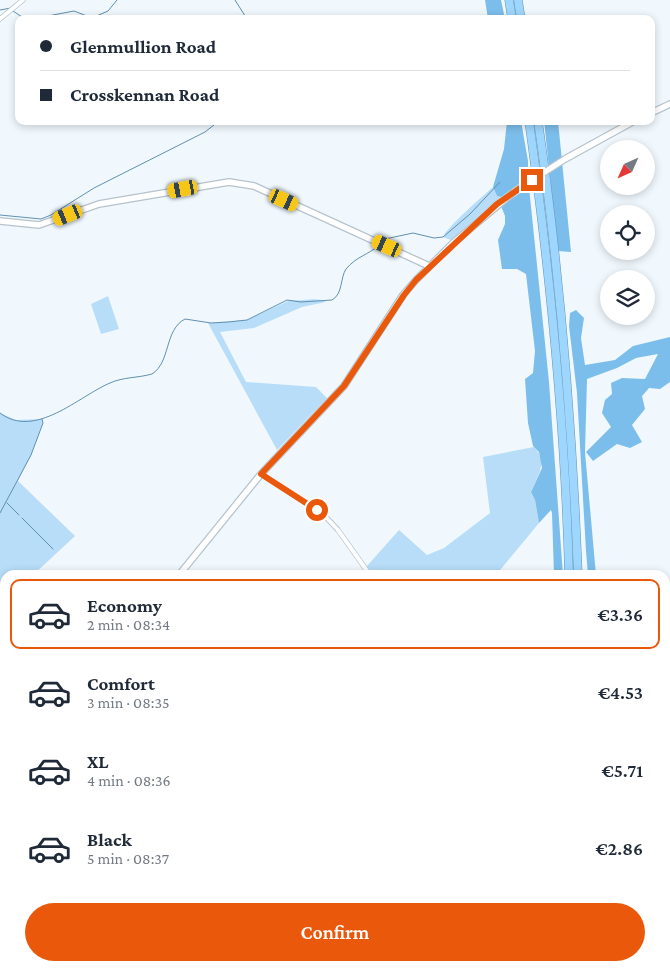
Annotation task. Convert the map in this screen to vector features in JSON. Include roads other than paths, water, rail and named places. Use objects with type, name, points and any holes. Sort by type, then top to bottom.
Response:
[{"type":"highway","points":[[509,0],[511,15]]},
{"type":"highway","points":[[518,0],[520,15]]},
{"type":"highway","points":[[529,125],[555,340],[563,445],[569,570]]},
{"type":"highway","points":[[538,125],[562,316],[575,490],[578,570]]},
{"type":"street","points":[[0,20],[24,0]]},
{"type":"street","points":[[655,111],[670,104]]},
{"type":"street","points":[[183,570],[261,474],[344,386],[404,295],[429,266],[497,204],[515,191],[565,159],[627,125]]},
{"type":"street","points":[[0,221],[39,225],[99,204],[183,189],[238,182],[254,186],[429,266]]},
{"type":"street","points":[[261,474],[324,515],[338,530],[366,570]]},
{"type":"waterway","points":[[99,15],[108,11],[117,0]]},
{"type":"waterway","points":[[235,0],[244,15]]},
{"type":"waterway","points":[[0,10],[11,8]]},
{"type":"waterway","points":[[13,11],[19,15]]},
{"type":"waterway","points":[[53,15],[74,11],[84,15]]},
{"type":"waterway","points":[[0,215],[41,219],[51,215],[94,188],[205,132],[214,125]]},
{"type":"waterway","points":[[382,241],[413,233],[434,238],[443,237],[470,214],[500,182]]},
{"type":"waterway","points":[[0,413],[14,420],[28,422],[42,419],[110,383],[152,374],[162,362],[170,338],[178,324],[185,319],[211,323],[247,320],[287,300],[301,302],[332,300],[340,290],[346,269],[354,261],[378,246]]},
{"type":"waterway","points":[[0,513],[31,455],[43,423],[42,419]]},
{"type":"waterway","points":[[7,503],[19,515]]},
{"type":"waterway","points":[[22,518],[53,549]]}]
